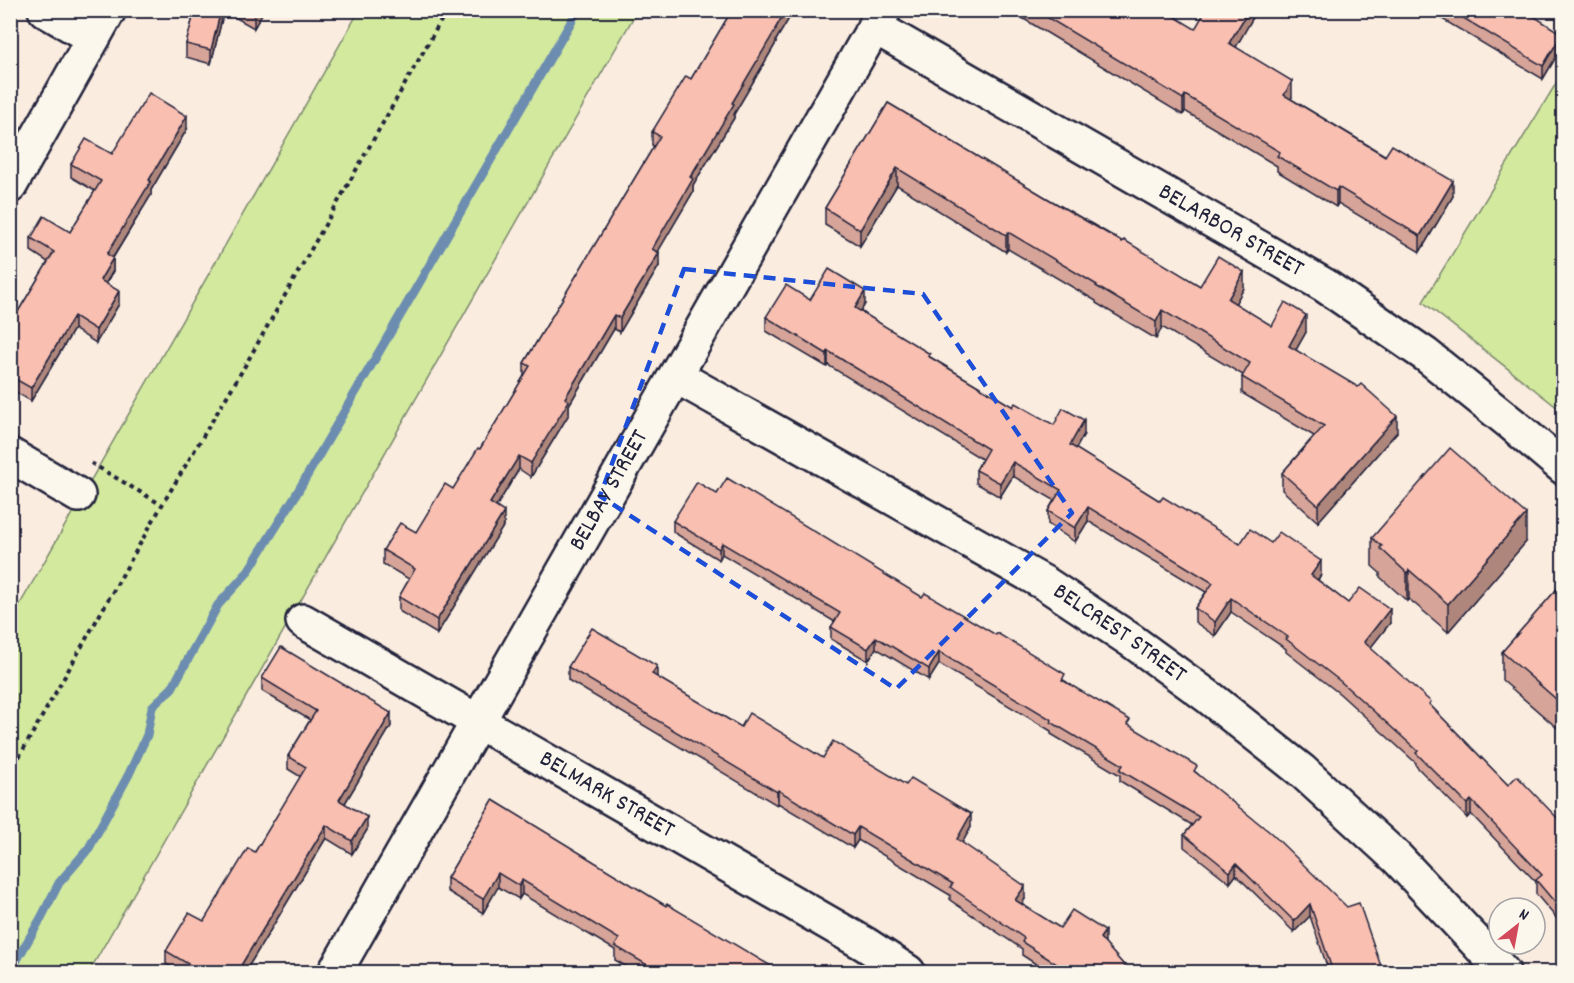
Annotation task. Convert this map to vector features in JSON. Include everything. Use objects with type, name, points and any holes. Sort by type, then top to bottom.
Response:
[{"type":"street","points":[[45,10],[93,38]]},
{"type":"street","points":[[10,186],[109,10]]},
{"type":"street","name":"BELBAY STREET","points":[[335,972],[879,19]]},
{"type":"street","name":"BELARBOR STREET","points":[[879,19],[1324,285],[1426,355],[1563,468]]},
{"type":"street","name":"BELCREST STREET","points":[[676,376],[1046,584],[1132,641],[1210,698],[1302,771],[1398,858],[1503,972]]},
{"type":"street","points":[[10,455],[74,493]]},
{"type":"street","name":"BELMARK STREET","points":[[303,621],[855,938],[908,972]]},
{"type":"path","points":[[10,773],[447,10]]},
{"type":"path","points":[[74,493],[84,468],[91,462],[162,505]]},
{"type":"highlighted area","points":[[684,269],[923,294],[1072,513],[896,689],[600,496]]},
{"type":"green space","points":[[359,11],[637,11],[89,972],[11,972],[11,620]]},
{"type":"green space","points":[[1563,72],[1563,412],[1423,302]]},
{"type":"building","points":[[195,10],[221,10],[211,50],[186,44]]},
{"type":"building","points":[[732,10],[786,10],[690,177],[693,179],[652,249],[659,253],[620,318],[614,315],[565,398],[569,401],[531,463],[519,456],[490,503],[504,512],[437,620],[399,597],[415,569],[383,550],[400,523],[416,532],[445,484],[453,489],[478,448],[480,449],[530,366],[524,363],[660,136],[652,132],[686,76],[691,79]]},
{"type":"building","points":[[1035,10],[1143,10],[1150,15],[1152,10],[1164,10],[1195,29],[1206,10],[1249,10],[1229,43],[1292,81],[1284,95],[1385,156],[1392,145],[1453,181],[1420,236],[1338,187],[1336,191],[1277,156],[1280,152],[1185,95],[1183,99]]},
{"type":"building","points":[[1450,10],[1524,10],[1562,34],[1543,66]]},
{"type":"building","points":[[149,93],[187,116],[107,254],[113,258],[100,280],[119,291],[96,330],[74,316],[31,388],[10,376],[10,325],[54,252],[31,238],[44,216],[70,232],[101,181],[71,164],[86,139],[112,154]]},
{"type":"building","points":[[888,103],[1200,286],[1218,256],[1244,272],[1228,299],[1272,326],[1285,302],[1306,315],[1289,346],[1358,387],[1361,384],[1397,416],[1318,505],[1282,473],[1324,426],[1242,377],[1250,363],[1162,310],[1156,322],[1008,232],[1006,235],[897,168],[860,230],[825,208]]},
{"type":"building","points":[[829,269],[865,291],[855,308],[930,354],[928,356],[1013,407],[1015,403],[1054,425],[1063,408],[1084,420],[1070,445],[1160,501],[1163,497],[1240,544],[1250,529],[1271,543],[1279,532],[1321,561],[1311,575],[1348,603],[1360,588],[1390,609],[1364,642],[1431,702],[1429,704],[1508,785],[1517,776],[1563,824],[1563,912],[1536,880],[1542,875],[1471,800],[1467,804],[1416,753],[1418,751],[1340,681],[1286,639],[1288,637],[1231,598],[1215,622],[1195,608],[1213,583],[1088,507],[1075,528],[1048,511],[1061,490],[1013,462],[1000,483],[976,470],[988,449],[828,351],[827,354],[766,317],[786,285],[810,300]]},
{"type":"building","points":[[1450,448],[1526,514],[1448,604],[1409,570],[1407,573],[1372,538]]},
{"type":"building","points":[[727,478],[922,597],[925,593],[1065,674],[1062,680],[1130,720],[1127,724],[1197,766],[1194,771],[1271,833],[1347,907],[1359,903],[1383,972],[1333,972],[1310,904],[1294,921],[1236,864],[1230,872],[1184,835],[1199,817],[1120,770],[1123,765],[939,652],[929,669],[876,637],[868,649],[831,627],[840,613],[722,543],[719,549],[673,521],[697,482],[717,494]]},
{"type":"building","points":[[1563,582],[1563,705],[1502,652]]},
{"type":"building","points":[[592,628],[657,666],[652,674],[741,727],[749,713],[823,758],[833,741],[906,785],[911,778],[971,814],[957,839],[1025,886],[1015,900],[1060,928],[1072,910],[1105,931],[1100,938],[1130,972],[1069,972],[1022,942],[1024,938],[950,887],[953,884],[858,827],[853,835],[568,667]]},
{"type":"building","points":[[281,647],[391,713],[339,800],[367,817],[352,841],[326,825],[237,972],[186,972],[190,965],[166,951],[189,913],[204,921],[248,848],[255,852],[306,767],[288,756],[316,711],[262,678]]},
{"type":"building","points":[[493,800],[666,906],[667,904],[781,972],[659,972],[615,946],[619,939],[522,880],[519,886],[498,873],[483,899],[447,878]]},
{"type":"building","points":[[408,967],[418,972],[404,972]]},
{"type":"waterway","points":[[10,972],[59,883],[89,848],[129,774],[147,735],[152,707],[172,688],[218,605],[247,573],[294,498],[578,10]]}]
